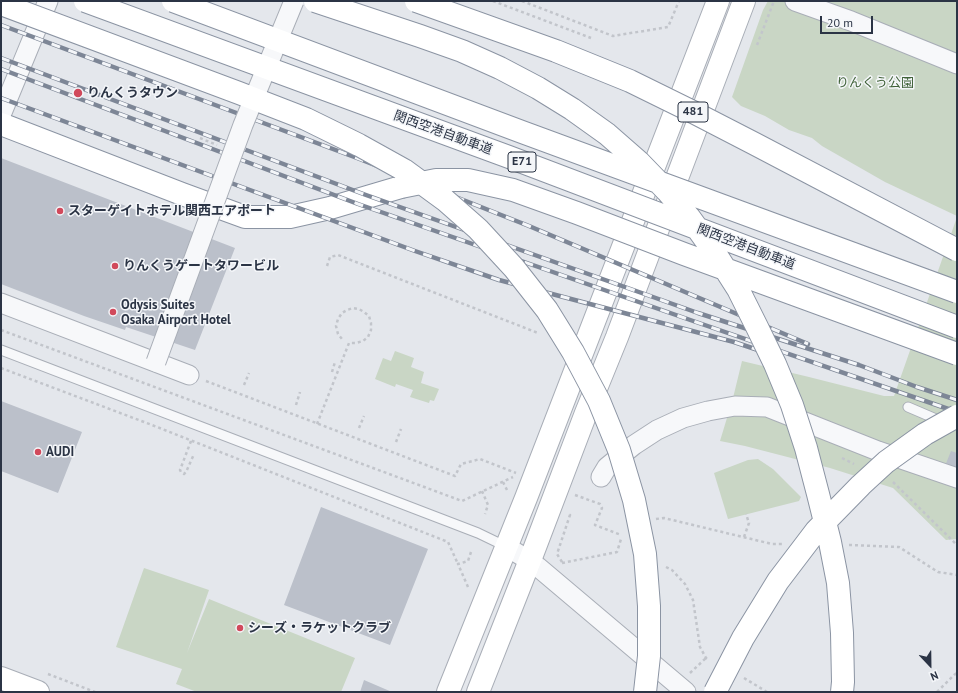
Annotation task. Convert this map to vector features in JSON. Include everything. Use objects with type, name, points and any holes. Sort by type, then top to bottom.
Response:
[{"type":"main road","name":"関西空港自動車道","points":[[85,1],[501,154],[957,327]]},
{"type":"main road","name":"E71","points":[[173,1],[957,292]]},
{"type":"main road","points":[[315,1],[462,51],[500,68],[538,88],[572,109],[607,134],[644,167],[689,217],[715,253],[738,289],[775,364],[792,405],[818,494],[838,583],[842,633],[842,692]]},
{"type":"main road","name":"481","points":[[416,1],[556,50],[630,82],[748,140],[957,250]]},
{"type":"main road","points":[[448,692],[507,547],[718,1]]},
{"type":"main road","points":[[478,692],[622,322],[744,1]]},
{"type":"main road","points":[[1,4],[306,119],[359,145],[404,170],[445,200],[478,229],[514,268],[547,310],[573,352],[599,401],[619,450],[634,500],[645,554],[650,606],[649,656],[645,692]]},
{"type":"main road","points":[[1,124],[245,217],[290,217],[330,208],[401,187],[436,180],[468,180],[513,190],[957,354]]},
{"type":"main road","points":[[715,692],[743,638],[778,581],[816,531],[886,462],[925,434],[957,416]]},
{"type":"main road","points":[[1,678],[38,692]]},
{"type":"street","points":[[1,114],[48,1]]},
{"type":"street","points":[[156,362],[244,125],[294,1]]},
{"type":"street","points":[[795,1],[850,21],[957,64]]},
{"type":"street","points":[[1,303],[189,375]]},
{"type":"street","points":[[601,477],[607,468],[634,444],[657,430],[684,418],[708,411],[742,406],[767,407],[878,451],[957,478]]},
{"type":"street","points":[[507,547],[530,560],[686,692]]},
{"type":"lane","points":[[1,350],[478,533],[507,547]]},
{"type":"lane","points":[[908,407],[957,428]]},
{"type":"path","points":[[494,1],[591,38]]},
{"type":"path","points":[[522,1],[613,36],[668,27],[679,1]]},
{"type":"path","points":[[757,45],[774,1]]},
{"type":"path","points":[[327,266],[330,257],[338,254],[538,333]]},
{"type":"path","points":[[317,424],[349,343],[356,344],[368,337],[371,330],[369,316],[359,309],[353,308],[342,313],[336,326],[338,334],[342,340]]},
{"type":"path","points":[[1,330],[462,501],[515,476],[517,471],[480,458],[461,464],[455,476],[189,375]]},
{"type":"path","points":[[332,372],[335,362]]},
{"type":"path","points":[[1,368],[448,542],[458,564]]},
{"type":"path","points":[[244,386],[248,373]]},
{"type":"path","points":[[296,405],[300,392]]},
{"type":"path","points":[[359,428],[364,416]]},
{"type":"path","points":[[396,442],[401,429]]},
{"type":"path","points":[[191,441],[180,470],[184,474],[194,454]]},
{"type":"path","points":[[482,491],[488,505],[485,514]]},
{"type":"path","points":[[562,563],[617,552],[622,536],[595,525],[602,508],[600,504],[568,492]]},
{"type":"path","points":[[560,569],[562,563],[557,554],[570,515],[565,513]]},
{"type":"path","points":[[744,537],[749,523],[746,514]]},
{"type":"path","points":[[663,565],[672,570],[684,584],[692,600],[700,647],[706,658],[712,661]]},
{"type":"path","points":[[937,692],[957,673]]},
{"type":"path","points":[[743,677],[767,692]]},
{"type":"green space","name":"りんくう公園","points":[[768,1],[957,1],[957,216],[885,182],[822,146],[812,138],[789,130],[765,116],[741,106],[732,97],[763,10]]},
{"type":"green space","points":[[957,217],[957,539],[946,540],[893,488],[830,468],[720,441],[742,361],[884,396],[894,396]]},
{"type":"green space","points":[[395,351],[414,358],[411,367],[424,372],[421,383],[439,389],[434,401],[430,400],[429,403],[410,397],[413,390],[396,384],[395,387],[375,379],[383,358],[391,361]]},
{"type":"green space","points":[[758,459],[773,469],[801,497],[799,501],[728,519],[714,473],[748,460]]},
{"type":"green space","name":"シーズ・ラケットクラブ","points":[[144,568],[209,590],[187,653],[209,599],[355,658],[341,692],[197,692],[176,684],[182,669],[116,647]]},
{"type":"building","name":"りんくうゲートタワービル","points":[[1,158],[235,248],[195,350],[126,327],[125,330],[1,284]]},
{"type":"building","name":"AUDI","points":[[1,401],[82,432],[58,493],[1,471]]},
{"type":"building","points":[[951,451],[957,453],[957,475],[943,471]]},
{"type":"building","points":[[321,507],[428,549],[390,645],[284,605]]},
{"type":"building","points":[[364,680],[392,692],[360,692]]},
{"type":"railway","points":[[1,25],[357,158],[529,226],[808,344]]},
{"type":"railway","points":[[1,58],[366,195],[698,313],[859,365],[917,387],[957,400]]},
{"type":"railway","points":[[1,69],[358,204],[957,412]]},
{"type":"railway","points":[[1,98],[415,251],[499,280],[734,342],[767,353]]},
{"type":"place","name":"りんくうタウン","points":[[78,93]]},
{"type":"place","name":"スターゲイトホテル関西エアポート","points":[[60,211]]},
{"type":"place","name":"りんくうゲートタワービル","points":[[115,266]]},
{"type":"place","name":"Odysis Suites Osaka Airport Hotel","points":[[113,312]]},
{"type":"place","name":"AUDI","points":[[38,452]]},
{"type":"place","name":"シーズ・ラケットクラブ","points":[[240,628]]}]
